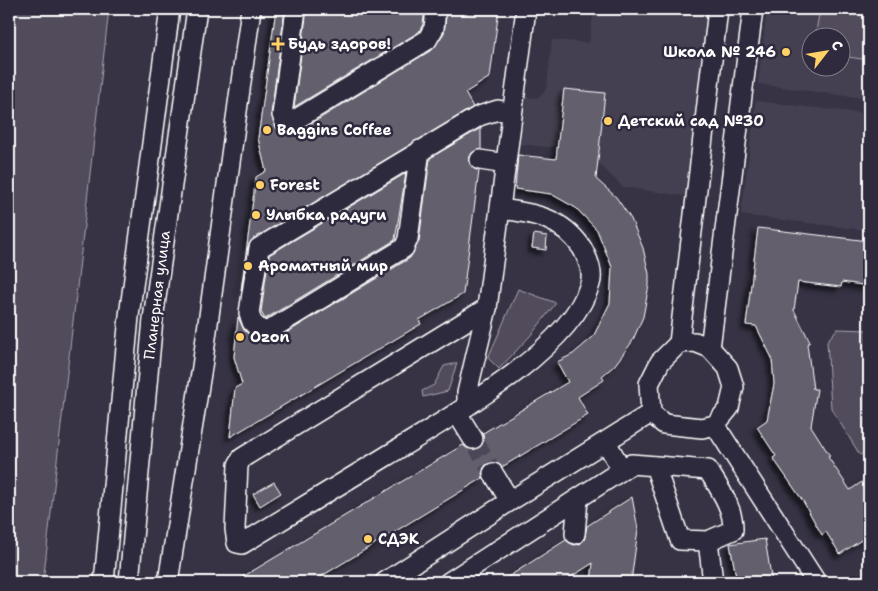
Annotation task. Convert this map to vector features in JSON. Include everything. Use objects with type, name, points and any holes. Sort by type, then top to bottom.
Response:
[{"type":"street","name":"Планерная улица","points":[[104,582],[129,316],[170,9]]},
{"type":"street","name":"Планерная улица","points":[[129,582],[153,319],[197,9]]},
{"type":"street","points":[[168,582],[202,367],[251,9]]},
{"type":"street","points":[[296,9],[282,115],[285,122],[290,123],[427,40],[434,28],[436,9]]},
{"type":"street","points":[[473,439],[462,409],[487,308],[526,9]]},
{"type":"street","points":[[679,343],[695,342],[710,348],[728,368],[734,387],[729,408],[715,425],[702,428],[664,424],[651,412],[649,384],[660,362],[679,343],[718,9]]},
{"type":"street","points":[[710,348],[753,9]]},
{"type":"street","points":[[420,150],[408,239],[404,248],[268,331],[260,330],[252,322],[249,313],[259,248],[420,150],[490,111],[505,110],[512,113]]},
{"type":"street","points":[[480,160],[506,164]]},
{"type":"street","points":[[487,308],[242,458],[238,465],[235,529],[237,543],[242,544],[462,409],[526,364],[557,335],[577,310],[591,282],[588,258],[575,238],[554,220],[532,213],[500,209]]},
{"type":"street","points":[[386,582],[651,412]]},
{"type":"street","points":[[715,425],[816,582]]},
{"type":"street","points":[[606,442],[622,470]]},
{"type":"street","points":[[449,582],[632,464],[708,470],[734,520],[733,530],[708,540],[680,540],[655,466]]},
{"type":"street","points":[[493,472],[510,501]]},
{"type":"street","points":[[575,534],[578,500]]},
{"type":"street","points":[[708,540],[714,582]]},
{"type":"shaded area","points":[[9,9],[109,9],[43,582],[9,582]]},
{"type":"shaded area","name":"Детский сад №30","points":[[594,9],[708,9],[685,196],[623,187],[598,163],[596,179],[555,160],[557,148],[519,144],[526,97],[536,98],[543,94],[547,86],[552,40],[589,43]]},
{"type":"shaded area","name":"Школа № 246","points":[[767,9],[869,9],[869,99],[758,84]]},
{"type":"shaded area","points":[[820,9],[869,9],[869,60],[850,57],[850,28],[817,28]]},
{"type":"shaded area","points":[[756,101],[869,114],[869,241],[865,241],[866,230],[741,215]]},
{"type":"shaded area","points":[[518,289],[556,303],[531,335],[499,369],[488,358]]},
{"type":"shaded area","points":[[837,329],[869,330],[869,450],[860,455],[831,408],[827,341]]},
{"type":"shaded area","points":[[457,363],[448,391],[423,397],[422,391],[434,385],[444,366]]},
{"type":"building","points":[[276,9],[285,9],[271,114],[278,130],[288,134],[296,133],[433,49],[444,33],[447,9],[499,9],[490,77],[465,93],[473,107],[253,239],[248,246],[241,291],[256,177],[266,171],[258,138]]},
{"type":"building","points":[[307,9],[425,9],[423,24],[419,32],[294,107]]},
{"type":"building","points":[[564,89],[605,93],[596,179],[616,197],[631,219],[643,248],[649,274],[649,285],[643,317],[632,342],[614,366],[602,376],[604,380],[578,397],[588,415],[502,467],[493,462],[487,464],[482,473],[483,478],[312,582],[234,582],[463,445],[468,449],[478,449],[483,444],[483,433],[568,382],[557,362],[573,354],[593,337],[610,303],[612,267],[597,230],[576,208],[551,194],[515,189],[518,155],[556,159]]},
{"type":"building","points":[[481,128],[481,149],[472,153],[469,159],[473,168],[479,171],[463,294],[419,320],[421,324],[230,437],[235,388],[242,384],[234,357],[238,317],[244,330],[253,338],[267,342],[273,341],[410,258],[419,241],[430,158]]},
{"type":"building","points":[[406,173],[395,240],[265,319],[261,312],[269,255]]},
{"type":"building","points":[[758,228],[869,241],[869,286],[842,282],[841,287],[798,282],[794,310],[810,342],[807,344],[813,389],[817,389],[811,426],[830,456],[828,457],[850,490],[869,477],[869,535],[840,554],[826,532],[822,535],[803,501],[773,458],[776,456],[757,427],[767,420],[774,384],[772,358],[756,326],[746,325]]},
{"type":"building","points":[[534,234],[547,236],[546,250],[532,248]]},
{"type":"building","points":[[274,482],[281,493],[260,506],[253,494]]},
{"type":"building","points":[[632,497],[638,529],[631,582],[591,582],[593,563],[563,582],[500,582],[566,540],[574,545],[580,544],[584,540],[587,526]]},
{"type":"building","points":[[765,539],[772,582],[737,582],[730,544]]},
{"type":"tunnel","points":[[473,439],[493,473]]},
{"type":"place","name":"Будь здоров!","points":[[278,44]]},
{"type":"place","name":"Школа № 246","points":[[786,52]]},
{"type":"place","name":"Детский сад №30","points":[[608,121]]},
{"type":"place","name":"Baggins Coffee","points":[[267,130]]},
{"type":"place","name":"Forest","points":[[260,185]]},
{"type":"place","name":"Улыбка радуги","points":[[256,215]]},
{"type":"place","name":"Ароматный мир","points":[[248,266]]},
{"type":"place","name":"Ozon","points":[[240,337]]},
{"type":"place","name":"СДЭК","points":[[368,539]]}]
